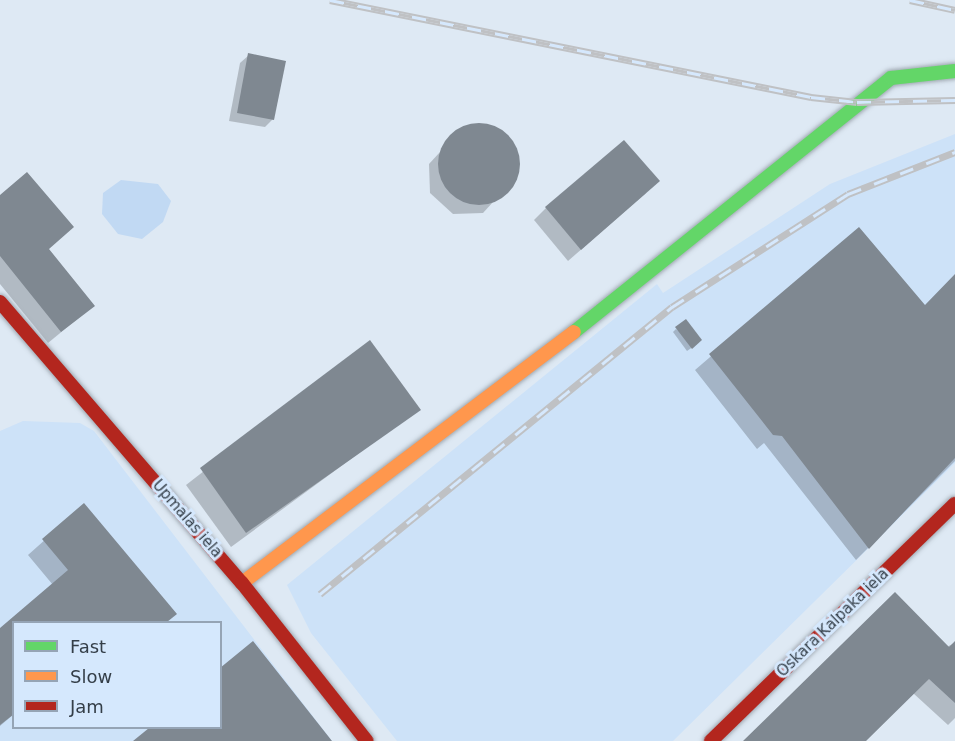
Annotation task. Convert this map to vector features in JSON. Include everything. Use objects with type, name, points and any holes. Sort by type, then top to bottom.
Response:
[{"type":"street","points":[[242,583],[604,310],[891,78],[955,71]]},
{"type":"street","name":"Upmalas iela","points":[[0,302],[242,583],[367,741]]},
{"type":"street","name":"Oskara Kalpaka iela","points":[[711,741],[955,504]]},
{"type":"shaded area","points":[[955,134],[955,463],[673,741],[397,741],[311,633],[287,585],[657,284],[663,293],[830,184]]},
{"type":"shaded area","points":[[121,180],[158,184],[171,201],[163,222],[142,239],[118,234],[102,214],[103,193]]},
{"type":"shaded area","points":[[23,421],[80,423],[94,431],[332,741],[0,741],[0,431]]},
{"type":"building","points":[[248,53],[286,61],[274,120],[237,113]]},
{"type":"building","points":[[479,123],[495,126],[508,135],[517,148],[520,164],[517,180],[508,193],[495,202],[479,205],[463,202],[450,193],[441,180],[438,164],[441,148],[450,135],[463,126]]},
{"type":"building","points":[[624,140],[660,181],[581,250],[545,207]]},
{"type":"building","points":[[27,172],[74,227],[49,249],[95,306],[61,332],[0,256],[0,195]]},
{"type":"building","points":[[859,227],[925,305],[955,274],[955,458],[869,549],[782,436],[773,435],[709,354]]},
{"type":"building","points":[[686,319],[702,340],[692,349],[675,327]]},
{"type":"building","points":[[370,340],[421,410],[246,533],[200,468]]},
{"type":"building","points":[[84,503],[177,614],[168,621],[12,621],[12,716],[0,725],[0,628],[68,570],[42,539]]},
{"type":"building","points":[[895,592],[949,647],[955,641],[955,703],[929,679],[866,741],[743,741]]},
{"type":"building","points":[[253,641],[332,741],[133,741],[148,729],[222,729],[222,666]]},
{"type":"railway","points":[[330,0],[811,97],[857,102],[955,100]]},
{"type":"railway","points":[[910,0],[955,10]]},
{"type":"railway","points":[[320,594],[672,307],[848,194],[955,152]]},
{"type":"traffic: fast","points":[[574,332],[891,78],[955,71]]},
{"type":"traffic: slow","points":[[242,583],[574,332]]},
{"type":"traffic: jam","points":[[0,302],[242,583],[367,741]]},
{"type":"traffic: jam","points":[[711,741],[955,504]]}]
